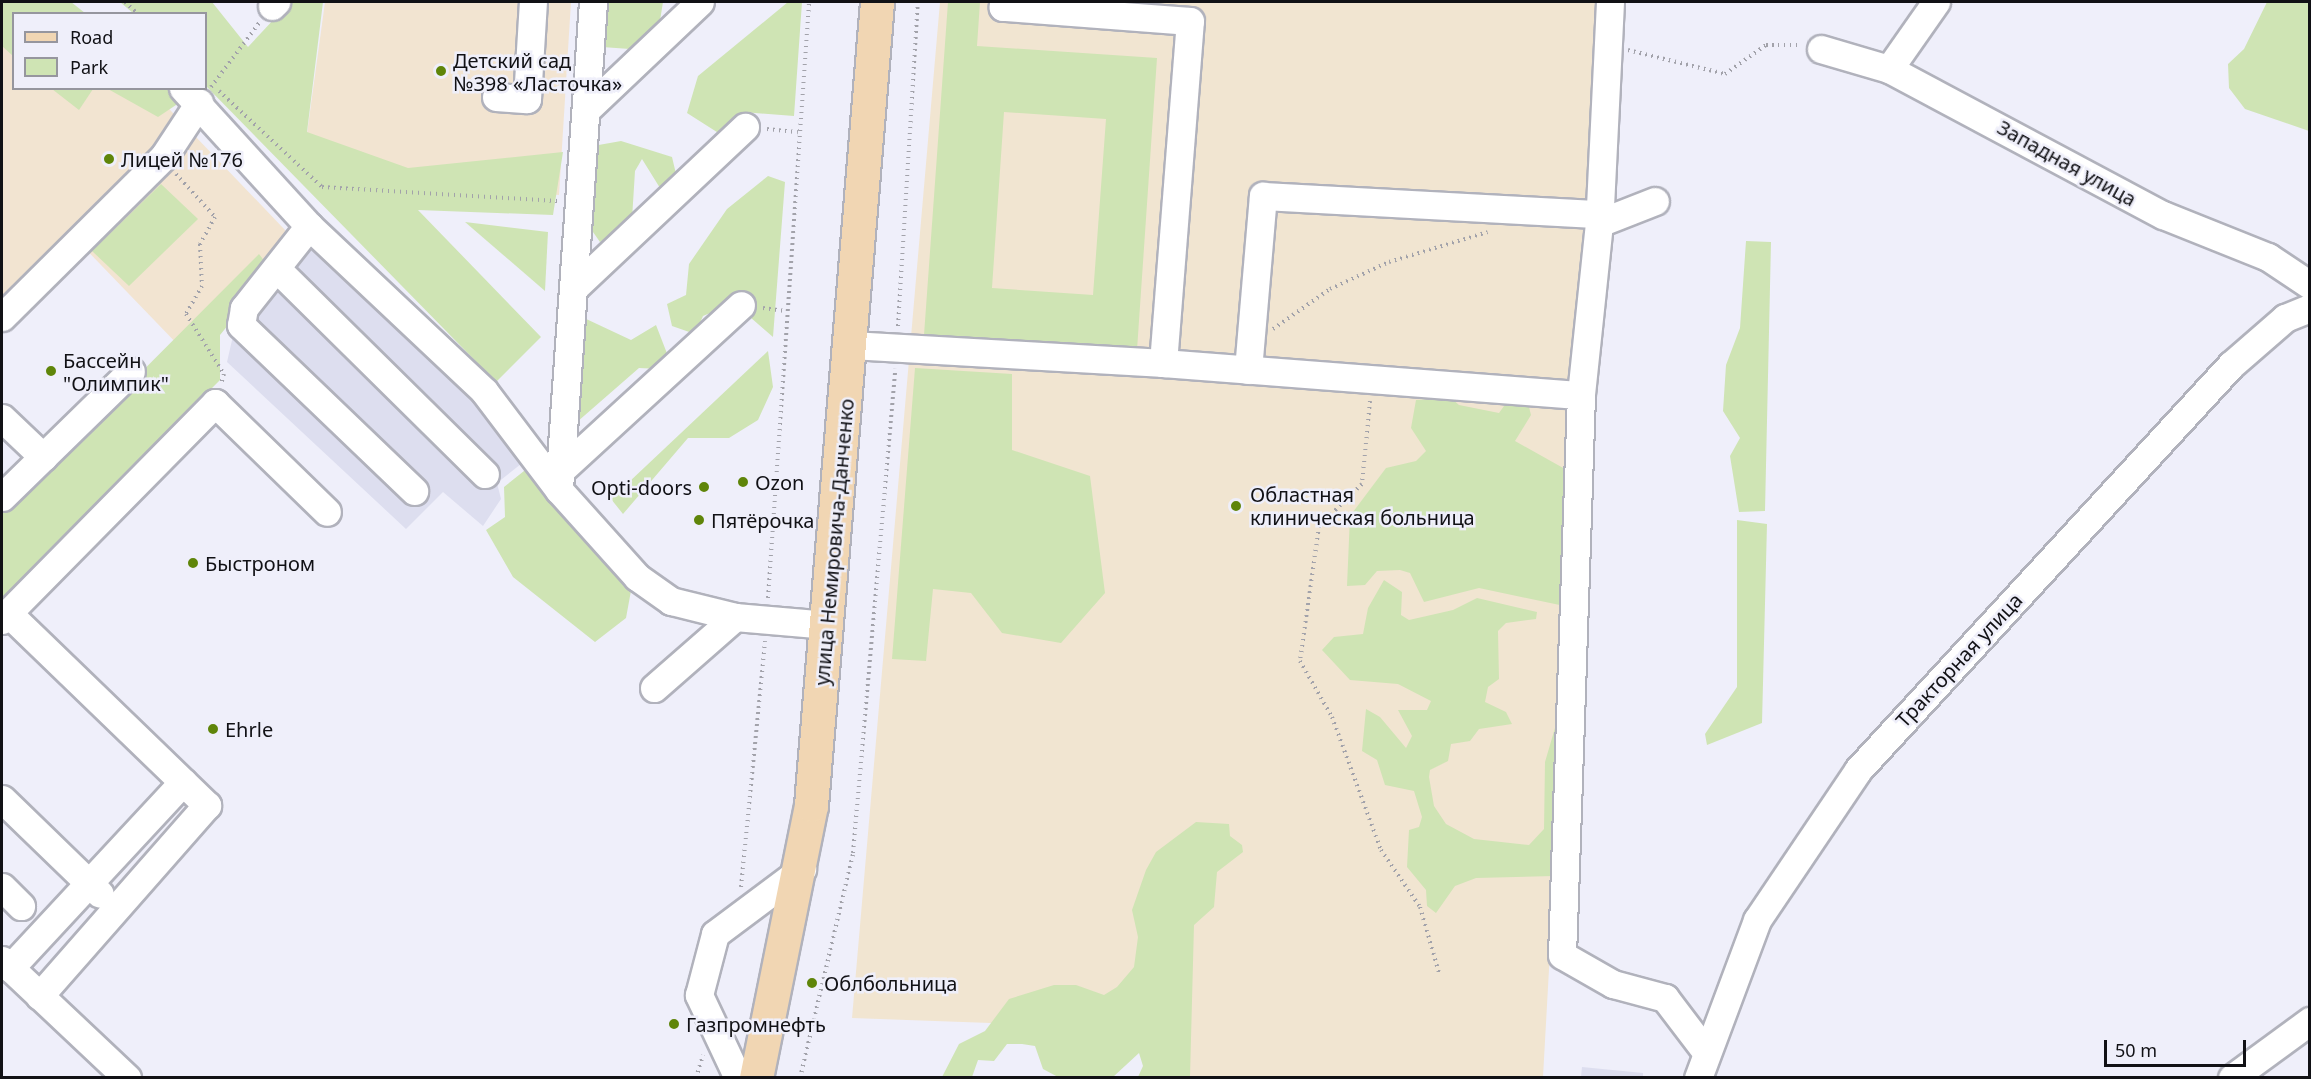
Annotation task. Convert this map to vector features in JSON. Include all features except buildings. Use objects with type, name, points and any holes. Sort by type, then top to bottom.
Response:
[{"type":"main road","name":"улица Немировича-Данченко","points":[[756,1077],[802,869],[828,625],[877,2]]},
{"type":"street","points":[[496,97],[527,99],[532,2]]},
{"type":"street","points":[[560,480],[593,2]]},
{"type":"street","points":[[586,110],[700,2]]},
{"type":"street","points":[[1003,2],[1003,7],[1190,21],[1163,363]]},
{"type":"street","points":[[1610,2],[1581,395],[1562,956],[1613,984],[1665,998],[1706,1052]]},
{"type":"street","points":[[1889,69],[1936,2]]},
{"type":"street","name":"Западная улица","points":[[1821,49],[1889,69],[2163,215],[2268,257],[2310,285]]},
{"type":"street","points":[[2,317],[164,156],[199,90]]},
{"type":"street","points":[[201,90],[309,226],[484,391],[560,480],[637,577],[670,601],[735,617],[828,625]]},
{"type":"street","points":[[574,288],[745,127]]},
{"type":"street","points":[[1249,358],[1263,196],[1595,218],[1655,201]]},
{"type":"street","points":[[309,226],[278,269],[244,308],[242,325],[414,491]]},
{"type":"street","points":[[278,269],[485,474]]},
{"type":"street","points":[[560,480],[741,305]]},
{"type":"street","name":"Тракторная улица","points":[[1698,1077],[1757,920],[1858,770],[2231,365],[2285,318],[2310,308]]},
{"type":"street","points":[[851,345],[1163,363],[1249,358],[1379,381],[1581,395]]},
{"type":"street","points":[[2,497],[132,371]]},
{"type":"street","points":[[39,996],[207,805],[5,617],[215,403],[327,512]]},
{"type":"street","points":[[2,418],[43,457]]},
{"type":"street","points":[[654,688],[735,617]]},
{"type":"street","points":[[127,1077],[6,964],[88,883],[183,782]]},
{"type":"street","points":[[2,799],[116,909]]},
{"type":"street","points":[[738,1077],[699,995],[715,933],[802,869]]},
{"type":"street","points":[[2,887],[21,906]]},
{"type":"street","points":[[2232,1077],[2310,1021]]},
{"type":"path","points":[[738,916],[767,620],[809,2]]},
{"type":"path","points":[[800,1077],[853,853],[897,348],[918,2]]},
{"type":"path","points":[[207,81],[273,3]]},
{"type":"path","points":[[1607,45],[1725,74],[1767,45],[1789,43]]},
{"type":"path","points":[[201,90],[322,186],[579,203]]},
{"type":"path","points":[[745,127],[799,132]]},
{"type":"path","points":[[164,156],[215,217],[200,244],[202,286],[186,314],[224,374],[215,403]]},
{"type":"path","points":[[1249,358],[1340,285],[1389,262],[1500,228]]},
{"type":"path","points":[[1379,381],[1370,398],[1362,484],[1319,526],[1300,661],[1332,717],[1381,850],[1420,907],[1439,973]]},
{"type":"path","points":[[696,1077],[712,1022]]},
{"type":"shaded area","name":"Лицей №176","points":[[2,2],[12,12],[12,90],[151,90],[285,230],[283,248],[182,349],[74,237],[2,308]]},
{"type":"shaded area","name":"Детский сад №398 «Ласточка»","points":[[325,2],[571,2],[559,195],[334,180],[306,141]]},
{"type":"shaded area","name":"Областная клиническая больница","points":[[940,2],[1603,2],[1543,1077],[1176,1077],[1179,1030],[852,1018]]},
{"type":"shaded area","points":[[306,235],[464,383],[526,460],[497,483],[501,499],[483,526],[443,492],[406,529],[227,362],[235,327]]},
{"type":"shaded area","points":[[1582,1067],[1643,1073],[1643,1077],[1581,1077]]},
{"type":"green space","points":[[2,2],[71,2],[84,12],[12,12],[12,55],[2,46]]},
{"type":"green space","points":[[120,2],[212,2],[248,47],[290,2],[323,2],[307,132],[408,168],[563,152],[553,215],[418,210],[541,337],[496,382],[207,87],[207,12],[132,12]]},
{"type":"green space","points":[[605,2],[663,2],[657,39],[644,50],[602,47]]},
{"type":"green space","points":[[788,2],[802,2],[794,116],[743,112],[720,134],[687,113],[698,76]]},
{"type":"green space","points":[[948,2],[980,2],[977,46],[1157,58],[1137,350],[924,335]],"holes":[[[1004,112],[1106,119],[1093,295],[992,288]]]},
{"type":"green space","points":[[2267,2],[2309,2],[2309,131],[2245,109],[2229,88],[2228,64],[2244,49]]},
{"type":"green space","points":[[53,90],[92,90],[79,110]]},
{"type":"green space","points":[[110,90],[169,90],[182,101],[158,117]]},
{"type":"green space","points":[[621,141],[672,157],[677,178],[660,188],[642,159],[635,171],[632,219],[600,242],[586,222],[593,146]]},
{"type":"green space","points":[[768,176],[785,182],[773,337],[734,303],[703,316],[695,334],[672,326],[667,304],[686,295],[689,264],[727,209]]},
{"type":"green space","points":[[161,184],[198,219],[129,286],[92,251]]},
{"type":"green space","points":[[465,222],[548,232],[545,291]]},
{"type":"green space","points":[[1746,241],[1771,242],[1765,511],[1739,512],[1730,456],[1740,438],[1723,411],[1726,365],[1740,328]]},
{"type":"green space","points":[[259,254],[272,271],[220,335],[220,380],[2,599],[2,512]]},
{"type":"green space","points":[[582,317],[631,340],[656,325],[668,356],[660,369],[639,368],[569,429]]},
{"type":"green space","points":[[768,351],[773,387],[758,420],[729,438],[688,438],[623,514],[611,499]]},
{"type":"green space","points":[[915,368],[1012,374],[1012,450],[1090,476],[1105,593],[1061,643],[1002,633],[971,593],[933,589],[926,661],[892,659]]},
{"type":"green space","points":[[1451,398],[1459,405],[1499,413],[1509,399],[1528,403],[1531,415],[1515,441],[1581,478],[1574,608],[1479,588],[1424,602],[1410,573],[1400,570],[1377,571],[1365,585],[1347,586],[1350,516],[1386,468],[1416,461],[1426,451],[1411,428],[1416,400]]},
{"type":"green space","points":[[529,467],[633,580],[626,618],[595,642],[513,577],[486,530],[505,517],[504,487]]},
{"type":"green space","points":[[1737,520],[1767,524],[1762,723],[1707,745],[1705,734],[1737,687]]},
{"type":"green space","points":[[1384,580],[1402,592],[1401,615],[1409,620],[1453,610],[1477,598],[1537,612],[1536,619],[1506,623],[1498,631],[1499,679],[1488,687],[1485,702],[1506,712],[1512,724],[1479,729],[1470,741],[1451,744],[1448,761],[1430,770],[1429,777],[1434,806],[1446,824],[1474,839],[1529,845],[1544,829],[1545,762],[1557,721],[1554,876],[1476,878],[1455,886],[1436,913],[1427,906],[1426,890],[1407,867],[1409,830],[1419,827],[1422,817],[1414,791],[1385,785],[1377,760],[1362,751],[1366,709],[1380,717],[1406,748],[1412,736],[1398,710],[1427,710],[1431,701],[1398,684],[1350,680],[1322,650],[1334,637],[1363,634],[1368,608]]},
{"type":"green space","points":[[1196,822],[1229,824],[1230,836],[1242,845],[1243,852],[1217,872],[1214,907],[1194,925],[1190,1077],[1138,1077],[1143,1066],[1139,1053],[1113,1077],[1058,1077],[1043,1069],[1035,1046],[1007,1044],[994,1061],[978,1060],[972,1077],[942,1077],[959,1044],[985,1031],[1009,999],[1054,985],[1076,985],[1104,995],[1117,987],[1134,967],[1138,937],[1132,910],[1146,870],[1156,852]]},
{"type":"place","name":"Детский сад №398 «Ласточка»","points":[[441,71]]},
{"type":"place","name":"Лицей №176","points":[[109,159]]},
{"type":"place","name":"Бассейн \"Олимпик\"","points":[[51,371]]},
{"type":"place","name":"Ozon","points":[[743,482]]},
{"type":"place","name":"Opti-doors","points":[[704,487]]},
{"type":"place","name":"Областная клиническая больница","points":[[1236,506]]},
{"type":"place","name":"Пятёрочка","points":[[699,520]]},
{"type":"place","name":"Быстроном","points":[[193,563]]},
{"type":"place","name":"Ehrle","points":[[213,729]]},
{"type":"place","name":"Облбольница","points":[[812,983]]},
{"type":"place","name":"Газпромнефть","points":[[674,1024]]}]
